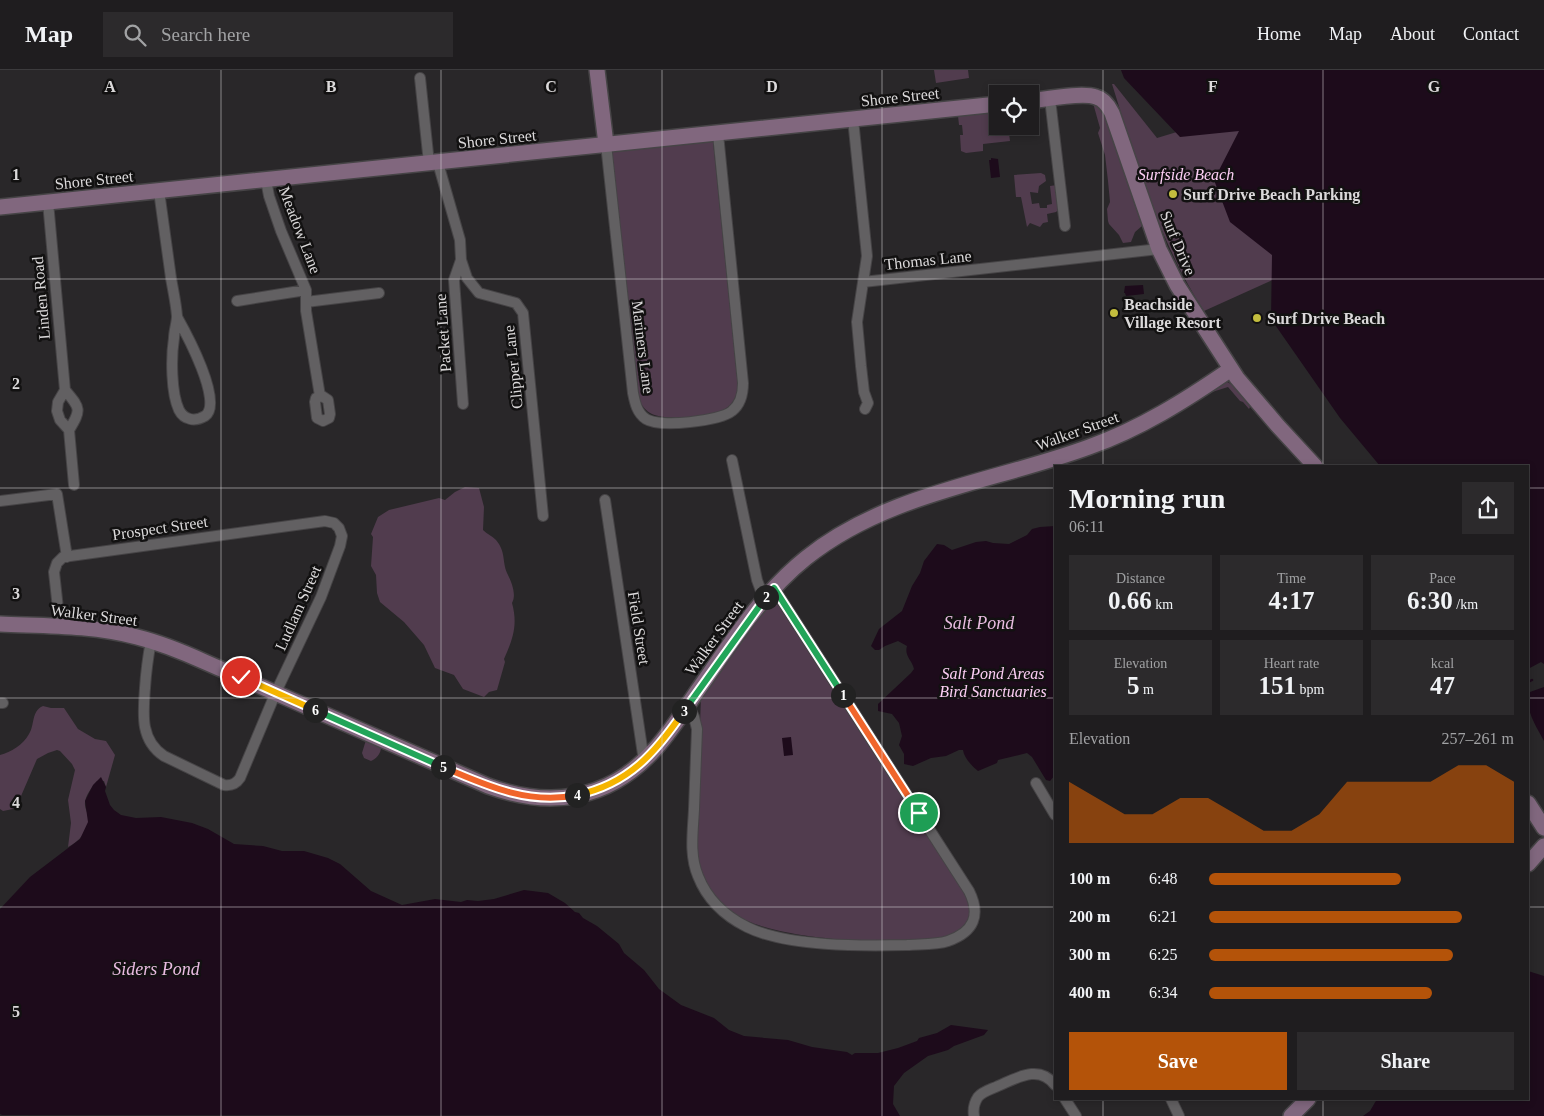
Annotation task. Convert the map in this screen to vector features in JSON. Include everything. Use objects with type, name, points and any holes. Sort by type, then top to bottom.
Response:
[{"type":"main road","points":[[597,70],[606,144]]},
{"type":"main road","name":"Surf Drive","points":[[1050,99],[1089,95],[1102,99],[1112,113],[1159,249],[1184,298],[1231,369],[1312,465]]},
{"type":"main road","points":[[1039,100],[1050,99]]},
{"type":"main road","name":"Shore Street","points":[[0,207],[989,105]]},
{"type":"main road","name":"Walker Street","points":[[0,624],[109,631],[151,641],[178,650],[466,777],[503,791],[522,796],[552,798],[588,792],[615,782],[644,761],[667,735],[769,594],[791,570],[818,548],[865,520],[899,505],[1044,462],[1109,439],[1154,417],[1231,369]]},
{"type":"main road","points":[[1529,805],[1544,828]]},
{"type":"main road","points":[[1529,863],[1544,846]]},
{"type":"main road","points":[[1291,1116],[1307,1100]]},
{"type":"street","name":"Clipper Lane","points":[[420,78],[434,163],[460,240],[461,260],[467,278],[479,293],[516,303],[523,313],[542,516]]},
{"type":"street","points":[[1050,99],[1065,226]]},
{"type":"street","name":"Thomas Lane","points":[[853,119],[866,247],[864,282],[1159,249]]},
{"type":"street","name":"Mariners Lane","points":[[606,144],[633,393],[637,408],[644,417],[654,423],[703,420],[719,418],[733,410],[740,402],[743,390],[718,134]]},
{"type":"street","name":"Meadow Lane","points":[[266,180],[269,196],[281,231],[306,290],[306,312],[320,396]]},
{"type":"street","points":[[159,191],[177,318],[173,355],[175,397],[178,408],[183,416],[193,420],[207,414],[210,399],[195,351],[177,318]]},
{"type":"street","name":"Linden Road","points":[[48,202],[65,390],[58,402],[57,411],[60,420],[69,430],[74,485]]},
{"type":"street","name":"Packet Lane","points":[[461,260],[454,280],[463,404]]},
{"type":"street","points":[[864,282],[857,322],[864,392],[868,403],[865,409]]},
{"type":"street","name":"Meadow Lane","points":[[237,301],[306,290]]},
{"type":"street","points":[[306,302],[379,293]]},
{"type":"street","name":"Linden Road","points":[[65,390],[77,404],[79,411],[69,430]]},
{"type":"street","points":[[688,705],[694,717],[696,729],[692,845],[694,866],[707,893],[725,913],[749,928],[778,936],[815,942],[869,946],[937,944],[957,937],[970,926],[975,912],[973,898],[769,594],[757,580],[732,460]]},
{"type":"street","points":[[0,501],[57,494],[67,557],[59,561],[54,569],[60,627]]},
{"type":"street","name":"Field Street","points":[[604,500],[644,761]]},
{"type":"street","name":"Prospect Street","points":[[67,557],[272,527],[325,521],[334,523]]},
{"type":"street","name":"Ludlam Street","points":[[151,641],[147,663],[143,715],[150,741],[158,752],[164,756],[224,785],[232,785],[240,778],[276,692],[320,597],[340,546],[341,532],[334,523]]},
{"type":"street","points":[[1036,783],[1054,813]]},
{"type":"street","points":[[974,1116],[974,1105],[979,1096],[1017,1078],[1028,1074],[1039,1074],[1048,1078],[1054,1084]]},
{"type":"street","points":[[1065,1100],[1076,1116]]},
{"type":"street","points":[[1171,1100],[1179,1116]]},
{"type":"green space","points":[[934,70],[968,70],[969,78],[936,83]]},
{"type":"green space","name":"Surfside Beach","points":[[1112,84],[1114,84],[1157,138],[1246,111],[1288,273],[1204,311],[1188,285],[1161,229]]},
{"type":"green space","points":[[1093,103],[1101,109],[1106,119],[1142,226],[1135,232],[1131,242],[1123,243],[1108,221],[1107,209],[1110,202],[1105,155],[1098,133],[1100,128]]},
{"type":"green space","points":[[989,112],[989,135],[1009,135],[1010,141],[983,144],[983,151],[966,153],[961,151],[960,135],[963,135],[962,125],[959,125],[958,116]]},
{"type":"green space","points":[[713,141],[738,387],[734,399],[725,409],[700,417],[668,418],[652,414],[639,400],[611,152]]},
{"type":"green space","points":[[1041,173],[1045,175],[1046,181],[1039,186],[1038,193],[1030,192],[1032,204],[1039,203],[1040,208],[1047,208],[1047,205],[1052,204],[1050,186],[1057,185],[1059,209],[1056,212],[1047,214],[1048,222],[1043,223],[1040,227],[1030,223],[1027,227],[1021,197],[1016,197],[1014,175]]},
{"type":"green space","points":[[1224,381],[1239,391],[1250,407],[1249,409],[1228,387],[1209,393]]},
{"type":"green space","points":[[465,487],[479,488],[484,507],[483,530],[499,544],[514,592],[512,603],[515,618],[512,638],[504,659],[505,662],[497,690],[489,692],[484,697],[463,689],[454,675],[435,668],[424,645],[404,622],[380,602],[377,593],[376,575],[371,566],[373,537],[371,534],[378,517],[389,510],[439,498],[445,500]]},
{"type":"green space","points":[[770,602],[776,603],[783,610],[966,896],[969,914],[967,922],[960,930],[946,937],[925,941],[871,942],[815,937],[763,927],[750,922],[719,903],[708,888],[701,870],[696,842],[701,696]]},
{"type":"green space","points":[[43,706],[64,708],[78,729],[95,739],[106,741],[115,755],[106,787],[104,781],[97,781],[86,799],[85,806],[88,815],[88,826],[86,830],[76,842],[68,847],[71,823],[68,800],[75,770],[60,751],[48,753],[37,759],[18,803],[13,809],[3,811],[0,809],[0,755],[12,750],[23,742],[31,730],[37,711]]},
{"type":"green space","points":[[366,740],[381,745],[379,755],[371,761],[364,758],[362,753]]},
{"type":"water","points":[[1121,70],[1544,70],[1544,664],[1541,662],[1529,668],[1529,465],[1379,465],[1340,418],[1271,319],[1272,255],[1230,222],[1214,180],[1239,131],[1180,137],[1124,78]]},
{"type":"water","points":[[991,158],[998,159],[1000,177],[991,178],[989,160]]},
{"type":"water","points":[[1143,285],[1144,294],[1126,296],[1124,293],[1125,286]]},
{"type":"water","name":"Salt Pond","points":[[1054,526],[1054,776],[1050,781],[1046,780],[1032,757],[1027,753],[998,760],[997,763],[978,771],[967,759],[963,750],[946,756],[931,758],[913,766],[904,764],[904,754],[899,745],[902,736],[899,723],[892,714],[878,711],[878,704],[914,669],[907,655],[907,646],[898,641],[879,650],[875,650],[871,646],[879,629],[902,611],[924,561],[937,544],[944,545],[952,550],[976,542],[986,541],[1009,544],[1027,535],[1032,529]]},
{"type":"water","points":[[1544,687],[1544,741],[1532,717],[1529,699],[1530,692]]},
{"type":"water","points":[[791,737],[793,755],[784,756],[782,738]]},
{"type":"water","name":"Siders Pond","points":[[101,777],[106,787],[105,791],[110,805],[121,815],[136,818],[161,817],[192,823],[208,829],[234,844],[263,846],[282,851],[304,851],[328,858],[340,864],[371,891],[402,905],[435,899],[461,902],[467,900],[478,901],[494,899],[524,890],[548,893],[579,913],[583,918],[597,926],[619,944],[624,953],[644,970],[659,989],[681,1005],[714,1018],[729,1030],[744,1036],[788,1040],[812,1047],[847,1052],[852,1055],[855,1053],[878,1053],[898,1048],[917,1041],[919,1038],[937,1033],[951,1025],[988,1030],[984,1035],[928,1056],[904,1073],[894,1086],[893,1104],[900,1116],[2,1115],[0,1114],[0,909],[30,877],[80,839],[88,822],[85,801],[93,785]]},
{"type":"water","points":[[1529,971],[1544,976],[1544,1116],[1363,1116],[1370,1111],[1376,1100],[1529,1100]]},
{"type":"place","name":"Surf Drive Beach Parking","points":[[1173,194]]},
{"type":"place","name":"Beachside Village Resort","points":[[1114,313]]},
{"type":"place","name":"Surf Drive Beach","points":[[1257,318]]},
{"type":"route","points":[[241,677],[488,786],[515,795],[536,798],[571,796],[593,791],[615,782],[637,767],[656,749],[744,626],[774,588],[919,813]]},
{"type":"park label","name":"Salt Pond Areas Bird Sanctuaries","points":[[993,682]]}]
